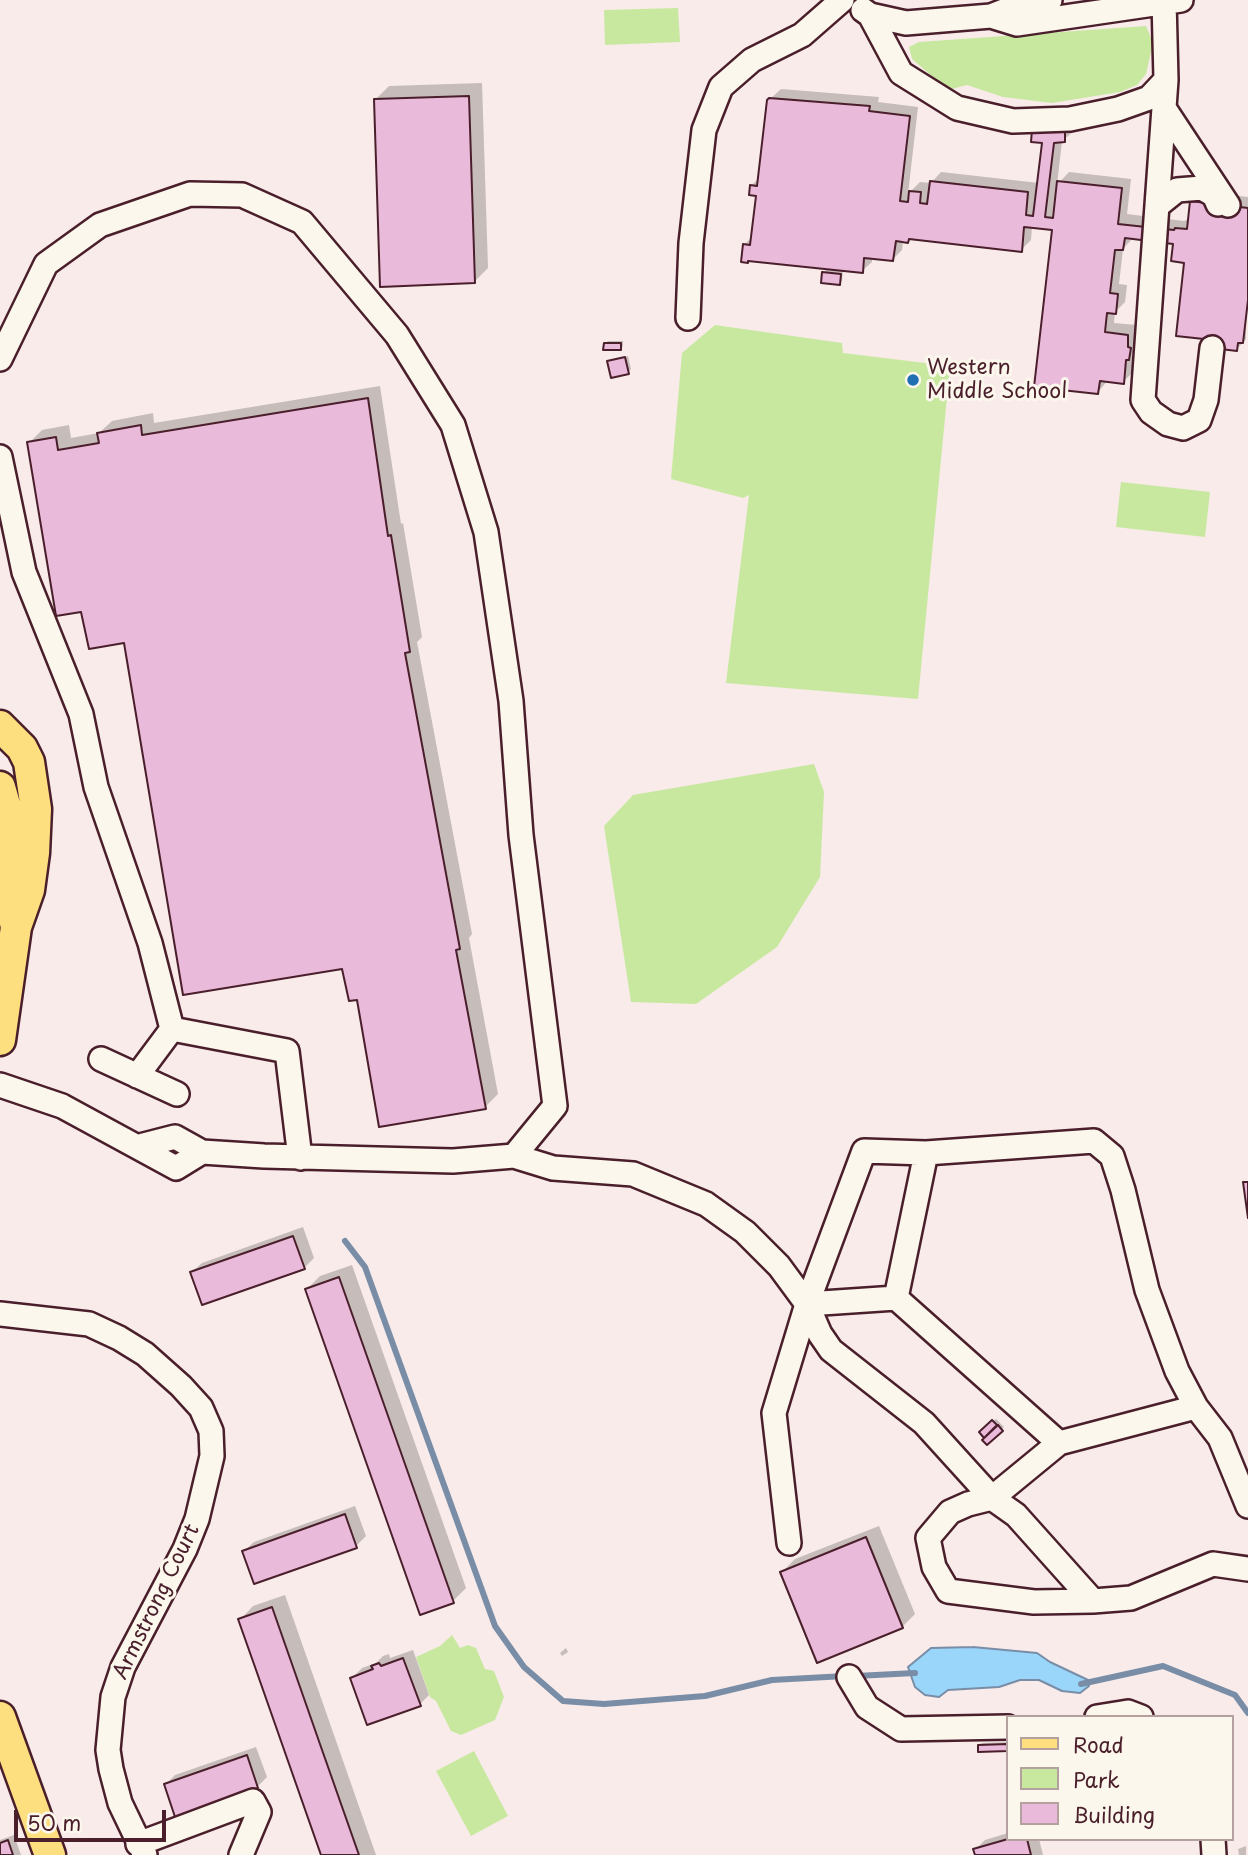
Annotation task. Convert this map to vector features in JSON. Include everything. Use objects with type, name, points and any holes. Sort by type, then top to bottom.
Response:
[{"type":"main road","points":[[0,726],[22,748],[29,762],[36,809],[29,890],[16,926],[0,1040]]},
{"type":"main road","points":[[0,787],[10,836],[8,881],[16,926]]},
{"type":"main road","points":[[0,1717],[50,1855]]},
{"type":"street","points":[[688,318],[691,243],[704,130],[721,87],[752,60],[802,35],[842,0]]},
{"type":"street","points":[[849,0],[870,15],[905,23],[991,16],[1019,5],[1050,0]]},
{"type":"street","points":[[991,16],[1017,24],[1170,1],[1143,400],[1151,412],[1168,424],[1183,428],[1199,420],[1206,400],[1212,348]]},
{"type":"street","points":[[870,15],[901,73],[957,108],[1013,121],[1070,119],[1118,109],[1149,98],[1166,80]]},
{"type":"street","points":[[1157,206],[1177,190],[1190,188],[1202,188],[1223,204],[1164,108]]},
{"type":"street","points":[[0,359],[47,264],[100,225],[190,194],[242,195],[302,222],[397,335],[453,425],[479,508],[486,532],[511,701],[521,835],[555,1106],[514,1156]]},
{"type":"street","points":[[0,457],[24,572],[81,714],[96,788],[150,943],[173,1029]]},
{"type":"street","points":[[173,1029],[286,1051],[300,1157]]},
{"type":"street","points":[[137,1076],[173,1029]]},
{"type":"street","points":[[101,1059],[177,1094]]},
{"type":"street","points":[[0,1085],[62,1106],[95,1126],[140,1146],[175,1137],[202,1152],[453,1161],[514,1156],[553,1168],[633,1174],[706,1204],[754,1240],[779,1266],[807,1304],[820,1334],[831,1350],[924,1423],[992,1498],[1016,1515],[1093,1601]]},
{"type":"street","points":[[789,1543],[774,1413],[807,1304],[864,1151],[926,1153],[1094,1141],[1112,1156],[1147,1290],[1177,1371],[1196,1408],[1220,1438],[1248,1506]]},
{"type":"street","points":[[896,1298],[926,1153]]},
{"type":"street","points":[[807,1304],[896,1298],[1059,1443]]},
{"type":"street","name":"Armstrong Court","points":[[0,1314],[89,1324],[119,1338],[145,1354],[176,1380],[201,1408],[211,1431],[212,1456],[197,1519],[185,1549],[123,1667],[113,1697],[108,1750],[111,1769],[120,1803],[142,1849]]},
{"type":"street","points":[[1196,1408],[1059,1443],[992,1498],[968,1503],[950,1512],[928,1538],[934,1567],[948,1591],[1034,1602],[1131,1598],[1213,1564],[1248,1569]]},
{"type":"street","points":[[849,1677],[867,1707],[901,1729],[1006,1727]]},
{"type":"street","points":[[1109,1715],[1128,1712],[1136,1715]]},
{"type":"street","points":[[142,1849],[253,1801],[259,1812],[241,1855]]},
{"type":"green space","points":[[678,8],[680,42],[605,45],[604,10]]},
{"type":"green space","points":[[1146,26],[1153,43],[1146,74],[1137,85],[1120,92],[1052,103],[1003,97],[967,85],[948,90],[912,59],[909,47],[919,42]]},
{"type":"green space","points":[[715,325],[842,343],[843,353],[950,366],[918,699],[726,683],[749,495],[743,498],[671,479],[682,353]]},
{"type":"green space","points":[[1121,482],[1210,492],[1205,537],[1116,527]]},
{"type":"green space","points":[[814,764],[824,792],[820,877],[777,947],[696,1004],[631,1002],[604,826],[633,795]]},
{"type":"green space","points":[[452,1635],[460,1648],[468,1645],[476,1648],[485,1669],[494,1671],[504,1697],[495,1720],[461,1735],[451,1731],[436,1701],[430,1697],[416,1657],[440,1646]]},
{"type":"green space","points":[[474,1751],[508,1816],[471,1836],[436,1771]]},
{"type":"water","points":[[973,1647],[1037,1653],[1088,1680],[1089,1686],[1080,1693],[1062,1691],[1039,1680],[1020,1680],[999,1687],[948,1690],[939,1697],[925,1695],[915,1687],[908,1667],[931,1648]]},
{"type":"building","points":[[469,96],[475,283],[380,287],[374,99]]},
{"type":"building","points":[[769,98],[870,106],[869,111],[910,116],[900,201],[908,202],[909,191],[921,192],[920,203],[927,204],[930,181],[1028,192],[1026,215],[1033,216],[1042,143],[1031,142],[1032,130],[1065,130],[1065,142],[1054,143],[1045,217],[1053,218],[1057,181],[1122,188],[1118,224],[1187,229],[1190,201],[1248,208],[1248,300],[1243,343],[1238,343],[1237,351],[1212,348],[1213,340],[1176,336],[1184,263],[1171,261],[1173,244],[1125,238],[1123,250],[1115,250],[1110,293],[1118,294],[1116,314],[1107,313],[1105,332],[1128,335],[1128,347],[1131,348],[1129,360],[1126,360],[1124,384],[1100,381],[1098,394],[1034,387],[1052,230],[1024,227],[1022,252],[909,239],[908,243],[896,241],[893,261],[864,258],[863,273],[741,262],[743,244],[750,245],[756,196],[749,195],[750,185],[757,186]]},
{"type":"building","points":[[822,272],[841,274],[840,285],[821,283]]},
{"type":"building","points":[[604,343],[621,343],[621,350],[603,350]]},
{"type":"building","points":[[625,357],[629,374],[611,378],[607,361]]},
{"type":"building","points":[[368,398],[388,536],[391,535],[410,652],[405,653],[460,949],[456,950],[486,1109],[379,1127],[357,1000],[349,1001],[342,969],[183,995],[124,643],[89,649],[81,612],[56,616],[27,442],[56,437],[58,450],[99,443],[97,433],[141,425],[142,435]]},
{"type":"building","points":[[1243,1182],[1248,1182],[1248,1218]]},
{"type":"building","points":[[293,1236],[305,1269],[202,1305],[190,1272]]},
{"type":"building","points":[[339,1277],[454,1603],[420,1615],[305,1289]]},
{"type":"building","points":[[992,1420],[997,1425],[984,1438],[979,1432]]},
{"type":"building","points":[[998,1425],[1003,1431],[987,1445],[982,1440]]},
{"type":"building","points":[[345,1514],[357,1548],[254,1584],[242,1551]]},
{"type":"building","points":[[866,1537],[903,1628],[817,1663],[780,1572]]},
{"type":"building","points":[[272,1607],[359,1855],[321,1855],[238,1619]]},
{"type":"building","points":[[403,1658],[421,1706],[367,1725],[350,1678],[373,1669],[371,1666],[379,1663],[381,1666]]},
{"type":"building","points":[[1006,1744],[1006,1751],[978,1752],[978,1745]]},
{"type":"building","points":[[247,1755],[258,1788],[175,1817],[164,1784]]},
{"type":"building","points":[[8,1840],[13,1855],[0,1855],[0,1843]]},
{"type":"building","points":[[1006,1840],[1028,1841],[1031,1855],[975,1855],[973,1849]]},
{"type":"waterway","points":[[345,1241],[365,1267],[495,1626],[524,1667],[563,1701],[604,1704],[705,1696],[772,1680],[845,1676]]},
{"type":"waterway","points":[[1081,1684],[1163,1666],[1235,1695],[1248,1713]]},
{"type":"waterway","points":[[856,1676],[915,1673]]},
{"type":"place","name":"Western Middle School","points":[[913,380]]}]
